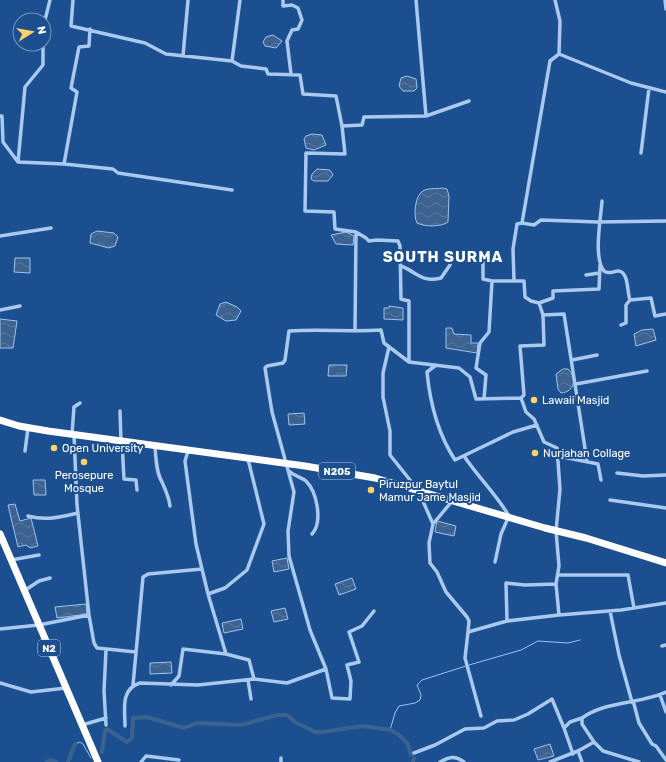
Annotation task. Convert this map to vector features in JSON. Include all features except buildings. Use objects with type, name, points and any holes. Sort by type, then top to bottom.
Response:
[{"type":"highway","name":"N205","points":[[0,420],[28,428],[73,435],[248,459],[288,467],[375,478],[586,538],[666,564]]},
{"type":"highway","name":"N2","points":[[0,534],[98,762]]},
{"type":"street","points":[[47,12],[50,0]]},
{"type":"street","points":[[73,0],[71,26],[90,29],[145,43],[166,54],[232,61],[241,66],[266,69],[268,74],[300,75],[303,94],[336,96],[342,126],[345,154],[306,153],[305,211],[334,212],[335,229],[356,232],[369,241],[398,241],[400,246],[401,299],[409,301],[409,362]]},
{"type":"street","points":[[183,56],[188,0]]},
{"type":"street","points":[[232,61],[240,0]]},
{"type":"street","points":[[283,0],[283,6],[292,5],[298,8],[302,20],[298,29],[292,30],[287,41],[291,74]]},
{"type":"street","points":[[416,0],[426,116]]},
{"type":"street","points":[[555,0],[560,21],[560,54]]},
{"type":"street","points":[[664,0],[666,8]]},
{"type":"street","points":[[64,164],[77,92],[71,88],[79,46],[89,46],[90,29]]},
{"type":"street","points":[[18,162],[25,87],[43,65],[43,52]]},
{"type":"street","points":[[560,54],[631,83],[666,92]]},
{"type":"street","points":[[522,223],[550,62],[560,54]]},
{"type":"street","points":[[641,153],[649,88]]},
{"type":"street","points":[[342,126],[362,124],[364,117],[426,116],[469,101]]},
{"type":"street","points":[[0,116],[2,116],[3,142],[18,162]]},
{"type":"street","points":[[18,162],[113,168],[118,173],[232,190]]},
{"type":"street","points":[[602,201],[598,247],[601,264],[604,271],[608,273],[618,271],[622,272],[626,276],[630,300]]},
{"type":"street","points":[[514,280],[513,249],[517,224],[522,223],[534,225],[541,220],[601,222],[666,221]]},
{"type":"street","points":[[0,236],[50,228]]},
{"type":"street","points":[[355,331],[356,232]]},
{"type":"street","points":[[401,266],[420,278],[435,279],[441,278],[450,265],[451,258],[483,262],[483,279],[514,280],[525,282],[524,297],[539,303],[553,298],[553,291],[600,289],[599,273],[601,264]]},
{"type":"street","points":[[586,275],[599,273]]},
{"type":"street","points":[[484,399],[486,375],[476,368],[480,343],[489,332],[492,280]]},
{"type":"street","points":[[620,325],[626,323],[626,305],[630,300],[652,298],[655,316],[666,314]]},
{"type":"street","points":[[521,398],[524,395],[520,346],[544,344],[543,315],[539,303]]},
{"type":"street","points":[[0,310],[20,306]]},
{"type":"street","points":[[543,315],[564,314],[587,461]]},
{"type":"street","points":[[374,611],[362,626],[349,632],[359,662],[347,665],[351,681],[350,699],[332,698],[326,669],[310,630],[289,556],[288,530],[294,492],[272,412],[265,368],[267,366],[283,364],[285,360],[289,331],[321,329],[355,331],[382,330],[384,343],[409,362],[459,368],[470,377],[476,399],[521,398]]},
{"type":"street","points":[[389,347],[383,373],[383,397],[390,431],[390,455],[418,490],[433,524]]},
{"type":"street","points":[[572,360],[596,355]]},
{"type":"street","points":[[436,365],[427,372],[433,411],[447,448],[455,460],[513,432],[536,425]]},
{"type":"street","points":[[576,384],[647,371]]},
{"type":"street","points":[[521,398],[526,412],[534,419],[544,442],[556,448],[558,458],[560,489],[556,530],[559,566],[556,584],[559,615]]},
{"type":"street","points":[[80,403],[74,407],[73,435],[78,513],[89,616],[94,643],[97,648],[106,650],[136,652]]},
{"type":"street","points":[[120,411],[124,479],[136,480],[137,490]]},
{"type":"street","points":[[25,451],[28,428]]},
{"type":"street","points":[[155,446],[158,469],[162,482],[169,495],[170,506]]},
{"type":"street","points":[[188,451],[185,461],[196,544],[208,594],[226,654]]},
{"type":"street","points":[[464,456],[477,476],[491,490],[509,516],[501,534],[495,562]]},
{"type":"street","points":[[558,458],[587,461],[598,464],[601,480]]},
{"type":"street","points":[[208,594],[225,588],[247,570],[264,524],[248,459]]},
{"type":"street","points":[[288,467],[306,481],[313,492],[319,521],[317,529],[312,534]]},
{"type":"street","points":[[617,473],[643,476],[666,475]]},
{"type":"street","points":[[453,500],[433,524],[429,543],[430,563],[437,572],[446,592],[469,621],[464,658],[467,663],[481,716]]},
{"type":"street","points":[[610,500],[666,508]]},
{"type":"street","points":[[28,516],[36,518],[59,518],[78,513]]},
{"type":"street","points":[[11,560],[39,555]]},
{"type":"street","points":[[125,726],[125,696],[133,685],[143,577],[148,574],[202,569]]},
{"type":"street","points":[[558,575],[628,575],[634,608]]},
{"type":"street","points":[[24,591],[39,580],[50,578]]},
{"type":"street","points":[[507,622],[506,583],[525,585],[556,584]]},
{"type":"street","points":[[468,632],[507,622],[559,615],[610,611],[666,603]]},
{"type":"street","points":[[610,611],[617,649],[639,723],[645,735],[666,761]]},
{"type":"street","points":[[0,629],[39,625],[89,616]]},
{"type":"street","points":[[171,685],[179,676],[183,649],[226,654],[249,660],[254,679]]},
{"type":"street","points":[[106,650],[104,691],[106,726]]},
{"type":"street","points":[[133,685],[140,683],[171,685],[198,684],[254,679],[287,683],[326,669]]},
{"type":"street","points":[[248,680],[251,699]]},
{"type":"street","points":[[0,683],[31,692],[66,688]]},
{"type":"street","points":[[564,728],[570,722],[582,718],[590,712],[660,695],[666,692]]},
{"type":"street","points":[[660,695],[666,712]]},
{"type":"street","points":[[414,753],[435,745],[465,728],[484,728],[497,721],[514,720],[528,714],[552,700],[573,754]]},
{"type":"street","points":[[82,725],[106,718]]},
{"type":"street","points":[[582,718],[582,724],[594,742],[603,751],[639,762]]},
{"type":"street","points":[[550,762],[573,754],[594,742]]},
{"type":"street","points":[[578,751],[582,762]]},
{"type":"street","points":[[141,762],[146,756],[179,760]]},
{"type":"street","points":[[440,762],[448,757],[455,757],[464,762]]},
{"type":"water","points":[[273,35],[282,41],[276,48],[265,46],[263,42],[266,37]]},
{"type":"water","points":[[407,76],[416,79],[417,88],[414,91],[403,91],[399,86],[401,78]]},
{"type":"water","points":[[312,134],[322,135],[326,145],[314,150],[306,148],[304,139],[306,136]]},
{"type":"water","points":[[317,169],[330,170],[333,175],[328,181],[314,181],[311,179],[312,174]]},
{"type":"water","points":[[427,189],[447,189],[449,196],[448,222],[433,226],[417,223],[415,216],[416,206],[420,193]]},
{"type":"water","points":[[97,231],[114,233],[118,237],[115,246],[109,248],[90,243],[91,234]]},
{"type":"water","points":[[346,232],[354,236],[353,245],[336,244],[331,235]]},
{"type":"water","points":[[15,258],[30,258],[30,273],[14,272]]},
{"type":"water","points":[[226,302],[237,307],[241,311],[236,320],[226,321],[216,315],[220,304]]},
{"type":"water","points":[[389,306],[403,308],[403,320],[384,319],[384,308],[389,308]]},
{"type":"water","points":[[0,319],[17,321],[13,348],[0,348]]},
{"type":"water","points":[[446,328],[452,328],[454,334],[471,335],[471,343],[478,343],[477,353],[446,348]]},
{"type":"water","points":[[653,329],[656,340],[636,346],[634,334],[642,330]]},
{"type":"water","points":[[329,365],[347,365],[346,376],[328,376]]},
{"type":"water","points":[[563,369],[568,369],[573,376],[573,384],[569,390],[561,393],[558,389],[556,374]]},
{"type":"water","points":[[304,413],[305,424],[289,425],[288,414]]},
{"type":"water","points":[[33,480],[45,480],[46,495],[34,495]]},
{"type":"water","points":[[15,504],[20,521],[31,518],[38,546],[30,548],[26,545],[18,547],[8,505]]},
{"type":"water","points":[[437,521],[456,526],[454,536],[435,532]]},
{"type":"water","points":[[287,558],[289,569],[274,572],[272,561]]},
{"type":"water","points":[[352,578],[356,589],[339,595],[335,584]]},
{"type":"water","points":[[86,604],[87,614],[57,618],[55,607]]},
{"type":"water","points":[[285,608],[288,619],[274,622],[271,611]]},
{"type":"water","points":[[241,619],[243,629],[224,633],[222,623]]},
{"type":"water","points":[[171,662],[172,673],[150,674],[150,663]]},
{"type":"water","points":[[550,744],[554,756],[538,760],[534,749]]},
{"type":"waterway","points":[[469,665],[521,650],[538,641],[568,643],[580,640]]},
{"type":"waterway","points":[[390,730],[395,713],[399,706],[415,703],[420,700],[421,695],[417,685],[422,680],[466,666]]},
{"type":"waterway","points":[[102,752],[105,731],[107,729],[127,742],[132,738],[133,718],[147,717],[184,728],[197,723],[241,725],[277,715],[287,715],[295,722],[315,732],[363,726],[391,730],[399,735],[408,744],[411,755]]},
{"type":"waterway","points":[[75,744],[80,742],[83,744],[91,758]]},
{"type":"waterway","points":[[68,762],[75,744]]},
{"type":"waterway","points":[[413,762],[414,758]]},
{"type":"waterway","points":[[47,762],[50,760],[56,762]]},
{"type":"place","name":"Lawaii Masjid","points":[[534,400]]},
{"type":"place","name":"Open University","points":[[54,448]]},
{"type":"place","name":"Nurjahan Collage","points":[[535,453]]},
{"type":"place","name":"Perosepure Mosque","points":[[84,462]]},
{"type":"place","name":"Piruzpur Baytul Mamur Jame Masjid","points":[[371,490]]},
{"type":"district","name":"SOUTH SURMA","points":[[443,257]]}]
